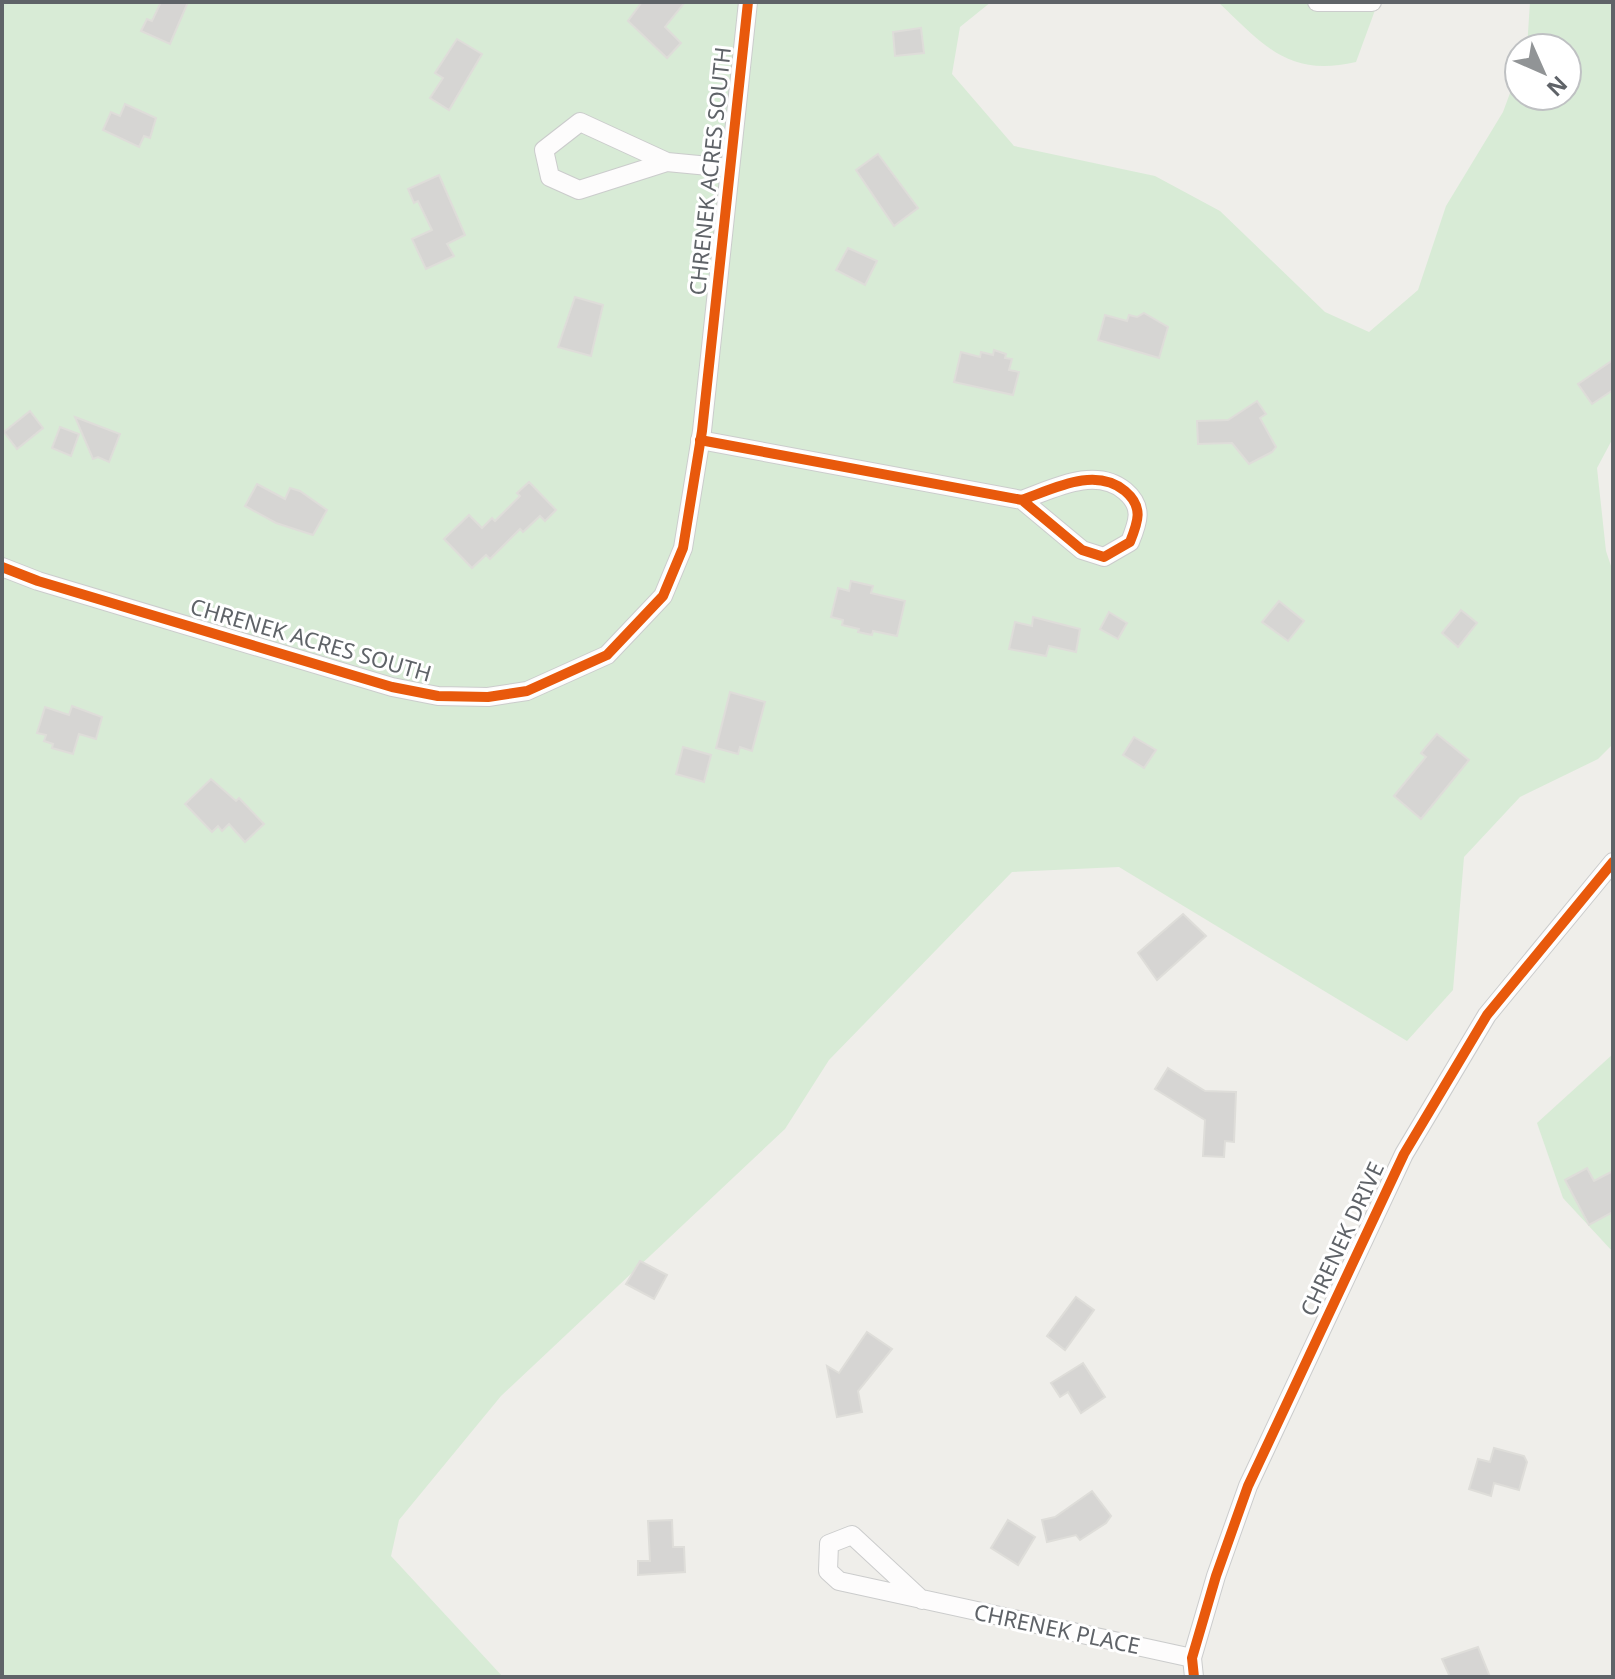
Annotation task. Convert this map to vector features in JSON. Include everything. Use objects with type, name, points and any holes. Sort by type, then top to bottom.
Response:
[{"type":"street","name":"CHRENEK ACRES SOUTH","points":[[2,567],[38,581],[392,687],[438,696],[488,697],[527,691],[607,655],[663,596],[683,548],[700,440],[748,2]]},
{"type":"street","points":[[1317,2],[1372,2]]},
{"type":"street","points":[[667,162],[579,190],[550,177],[544,150],[580,122],[667,162],[730,168]]},
{"type":"street","points":[[700,440],[1022,500],[1082,550],[1104,557],[1130,542],[1140,517],[1133,498],[1117,485],[1098,480],[1069,483],[1022,500]]},
{"type":"street","name":"CHRENEK DRIVE","points":[[1193,1668],[1216,1576],[1248,1486],[1404,1154],[1487,1015],[1613,862]]},
{"type":"street","name":"CHRENEK PLACE","points":[[922,1600],[852,1535],[829,1544],[828,1571],[839,1581],[1193,1668]]},
{"type":"green space","points":[[2,2],[991,2],[960,27],[952,74],[1014,146],[1155,176],[1220,211],[1325,312],[1369,332],[1418,290],[1446,206],[1503,112],[1583,112],[1583,32],[1528,32],[1530,2],[1613,2],[1613,438],[1597,468],[1606,551],[1613,572],[1613,744],[1598,759],[1520,797],[1464,857],[1453,990],[1407,1041],[1119,867],[1012,872],[829,1060],[785,1129],[501,1396],[399,1520],[391,1556],[503,1677],[2,1677]]},
{"type":"green space","points":[[1218,2],[1378,2],[1356,62],[1332,66],[1312,65],[1279,54],[1249,32]]},
{"type":"green space","points":[[1613,1054],[1613,1252],[1563,1198],[1537,1123]]},
{"type":"building","points":[[161,2],[188,2],[170,44],[141,31],[147,19],[152,21]]},
{"type":"building","points":[[642,2],[685,2],[665,27],[681,43],[667,58],[628,21]]},
{"type":"building","points":[[921,28],[924,53],[895,56],[893,32]]},
{"type":"building","points":[[457,39],[482,54],[449,110],[430,98],[443,78],[435,73]]},
{"type":"building","points":[[125,104],[156,118],[150,138],[144,136],[139,147],[103,130],[111,112],[120,116]]},
{"type":"building","points":[[878,154],[918,208],[894,226],[856,170]]},
{"type":"building","points":[[439,175],[465,235],[447,244],[454,256],[426,269],[412,239],[432,230],[418,201],[414,203],[408,189]]},
{"type":"building","points":[[848,248],[877,261],[865,285],[836,270]]},
{"type":"building","points":[[575,297],[603,305],[591,356],[558,347]]},
{"type":"building","points":[[1144,313],[1168,327],[1159,358],[1098,340],[1105,315],[1127,321],[1129,315],[1137,317]]},
{"type":"building","points":[[994,350],[1012,359],[1009,370],[1019,372],[1013,395],[954,382],[961,352],[980,357],[981,352],[993,355]]},
{"type":"building","points":[[1613,360],[1613,390],[1592,404],[1578,384]]},
{"type":"building","points":[[1257,401],[1266,414],[1260,418],[1276,447],[1272,452],[1249,464],[1232,443],[1198,444],[1197,421],[1228,420]]},
{"type":"building","points":[[30,411],[43,428],[17,449],[4,432]]},
{"type":"building","points":[[75,417],[120,434],[109,462],[98,457],[93,459]]},
{"type":"building","points":[[60,427],[79,434],[71,456],[52,448]]},
{"type":"building","points":[[529,482],[556,510],[545,521],[540,516],[523,532],[520,529],[490,559],[486,555],[472,568],[444,539],[469,515],[482,528],[492,518],[495,521],[520,496],[517,493]]},
{"type":"building","points":[[257,484],[285,499],[290,488],[300,491],[327,510],[313,535],[276,523],[245,506]]},
{"type":"building","points":[[851,581],[873,586],[871,593],[905,601],[897,636],[873,631],[872,635],[858,632],[859,629],[842,625],[843,620],[831,617],[838,588],[849,591]]},
{"type":"building","points":[[1279,601],[1304,621],[1288,641],[1262,622]]},
{"type":"building","points":[[1461,610],[1477,623],[1458,647],[1442,633]]},
{"type":"building","points":[[1109,612],[1127,623],[1118,639],[1100,629]]},
{"type":"building","points":[[1033,617],[1080,629],[1076,652],[1049,646],[1046,656],[1009,649],[1015,622],[1032,626]]},
{"type":"building","points":[[730,692],[765,702],[752,751],[740,747],[738,754],[716,748]]},
{"type":"building","points":[[72,706],[102,717],[96,739],[79,734],[73,754],[52,748],[53,744],[44,741],[46,735],[37,733],[45,707],[69,715]]},
{"type":"building","points":[[1437,734],[1469,760],[1421,819],[1394,796],[1426,757],[1421,753]]},
{"type":"building","points":[[1134,737],[1156,750],[1144,768],[1123,755]]},
{"type":"building","points":[[683,747],[711,755],[704,782],[676,774]]},
{"type":"building","points":[[211,779],[236,801],[239,798],[264,824],[245,842],[229,824],[222,831],[218,826],[212,832],[185,804]]},
{"type":"building","points":[[1183,914],[1206,936],[1157,980],[1138,953]]},
{"type":"building","points":[[1168,1068],[1205,1091],[1236,1092],[1234,1142],[1225,1141],[1224,1157],[1203,1156],[1205,1120],[1155,1089]]},
{"type":"building","points":[[1587,1168],[1594,1181],[1613,1171],[1613,1212],[1589,1225],[1565,1180]]},
{"type":"building","points":[[640,1261],[667,1275],[654,1299],[626,1284]]},
{"type":"building","points":[[1076,1297],[1094,1310],[1065,1350],[1047,1336]]},
{"type":"building","points":[[867,1332],[892,1349],[858,1391],[862,1412],[837,1417],[827,1366],[839,1373]]},
{"type":"building","points":[[1083,1363],[1105,1397],[1081,1413],[1068,1392],[1060,1397],[1051,1383]]},
{"type":"building","points":[[1494,1448],[1524,1456],[1527,1462],[1519,1490],[1494,1483],[1491,1496],[1469,1489],[1478,1459],[1490,1462]]},
{"type":"building","points":[[1092,1491],[1111,1516],[1106,1523],[1080,1540],[1076,1535],[1047,1542],[1042,1520],[1055,1517]]},
{"type":"building","points":[[672,1520],[673,1547],[684,1547],[685,1572],[638,1575],[638,1561],[650,1561],[648,1521]]},
{"type":"building","points":[[1008,1520],[1035,1537],[1018,1565],[991,1548]]},
{"type":"building","points":[[1478,1647],[1490,1677],[1450,1677],[1442,1659]]},
{"type":"cycle path","points":[[2,567],[38,581],[392,687],[438,696],[488,697],[527,691],[607,655],[663,596],[683,548],[702,431],[748,2]]},
{"type":"cycle path","points":[[700,440],[1022,500],[1082,550],[1104,557],[1130,542],[1138,515],[1135,503],[1125,491],[1101,480],[1074,482],[1022,500]]},
{"type":"cycle path","points":[[1194,1677],[1192,1658],[1216,1576],[1248,1486],[1404,1154],[1487,1015],[1613,862]]}]
